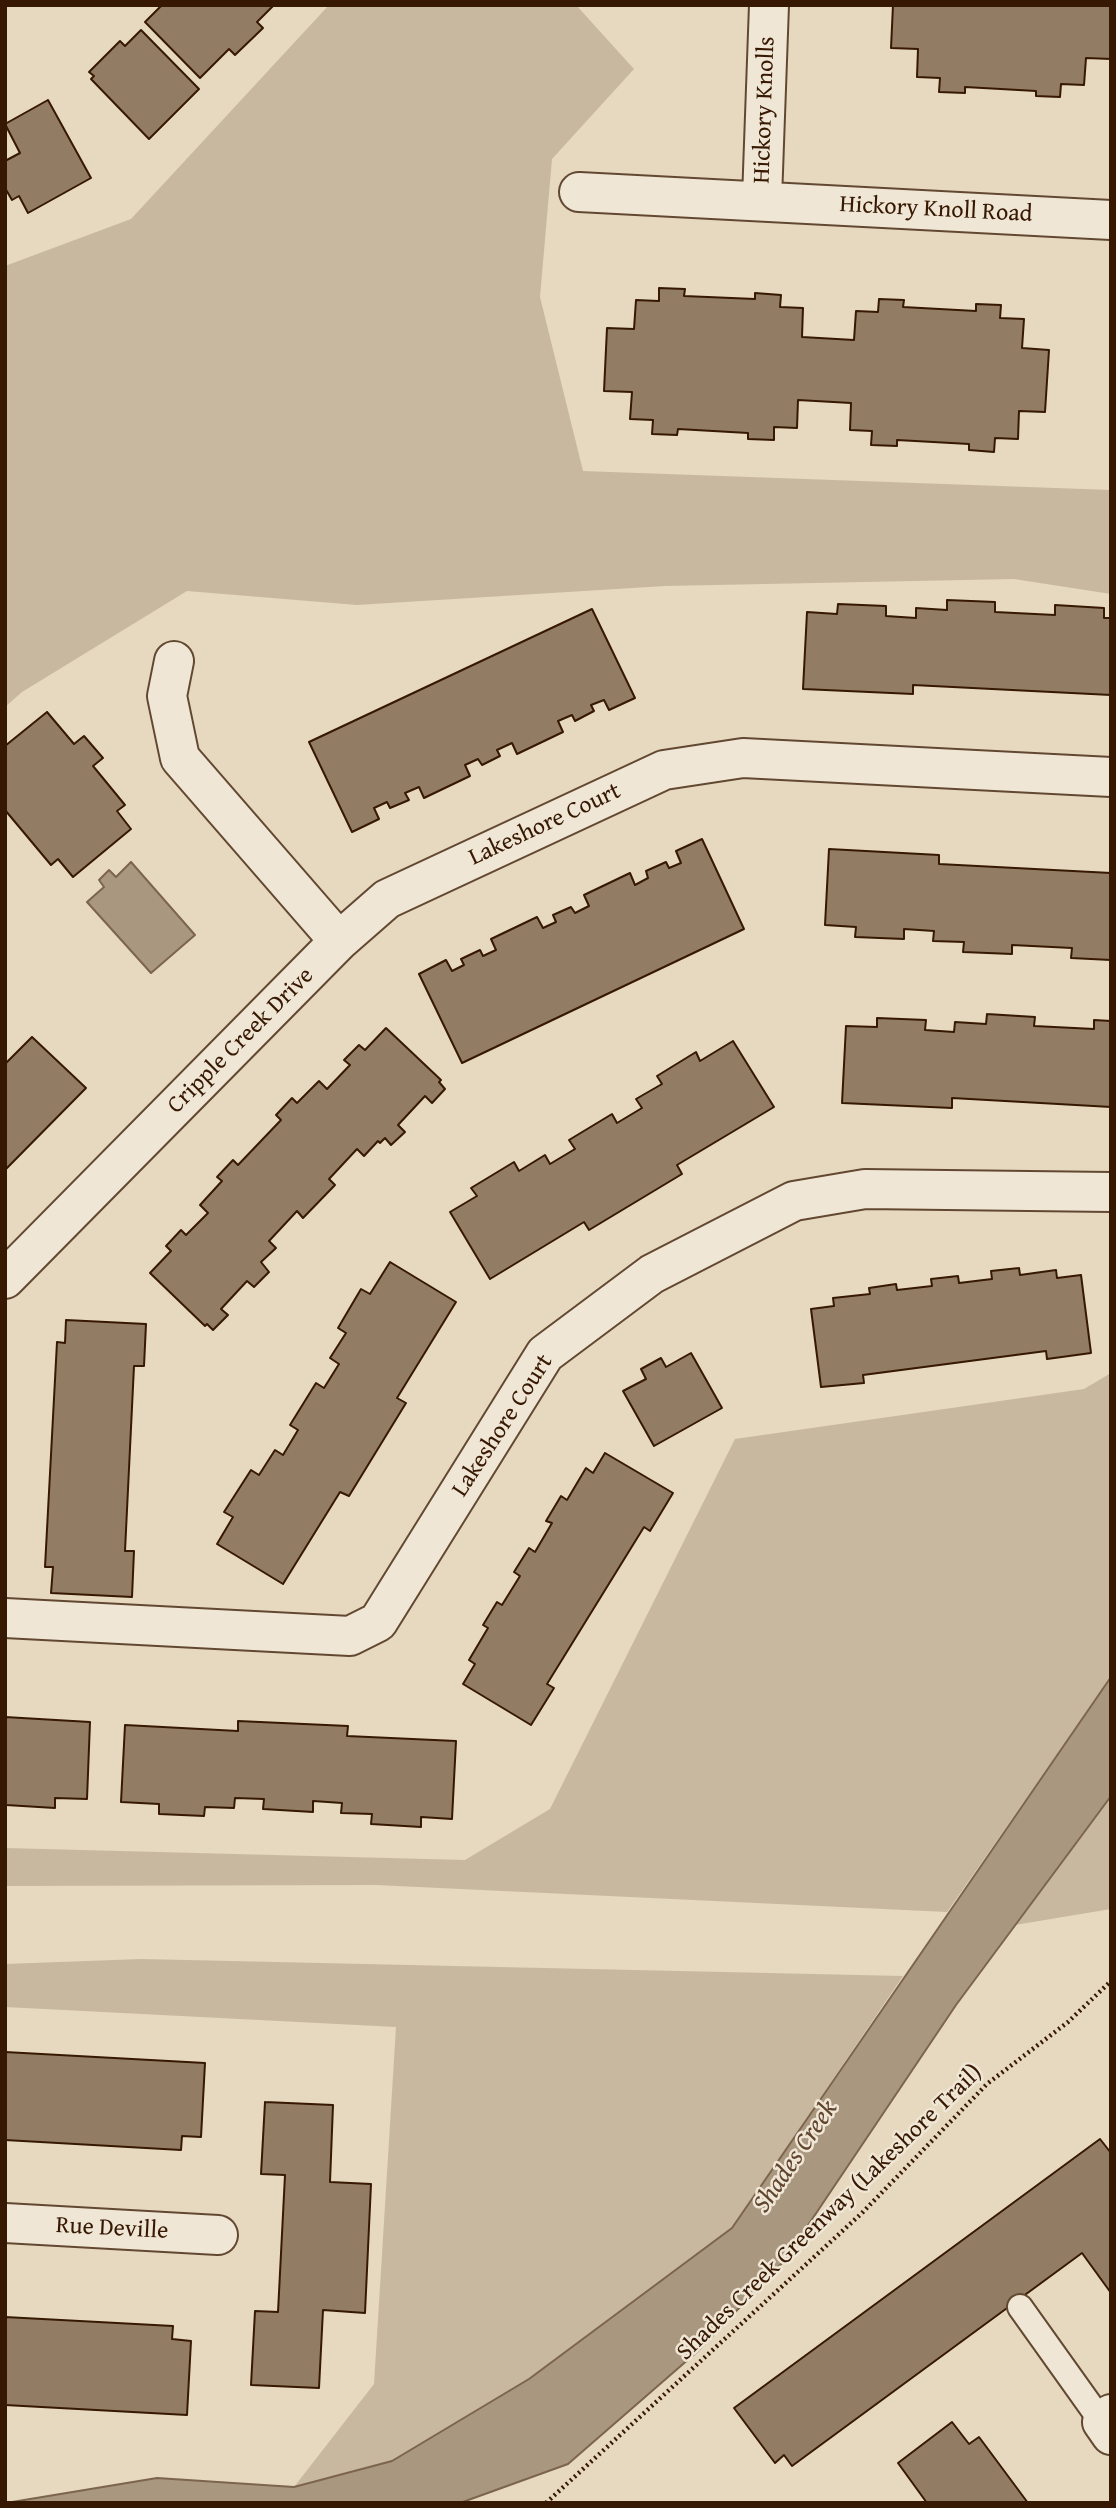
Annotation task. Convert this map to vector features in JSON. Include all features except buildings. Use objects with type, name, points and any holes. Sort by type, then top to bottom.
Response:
[{"type":"street","name":"Hickory Knolls","points":[[579,192],[762,199],[769,5]]},
{"type":"street","name":"Hickory Knoll Road","points":[[762,199],[1111,220]]},
{"type":"street","points":[[174,661],[167,696],[180,758],[340,941]]},
{"type":"street","name":"Lakeshore Court","points":[[340,941],[387,898],[664,770],[743,758],[1111,777]]},
{"type":"street","name":"Cripple Creek Drive","points":[[5,1279],[340,941]]},
{"type":"street","name":"Lakeshore Court","points":[[5,1618],[350,1636],[378,1622],[545,1354],[652,1274],[794,1201],[865,1189],[1111,1192]]},
{"type":"street","name":"Rue Deville","points":[[5,2223],[218,2235]]},
{"type":"lane","points":[[1020,2307],[1108,2424]]},
{"type":"path","name":"Shades Creek Greenway (Lakeshore Trail)","points":[[546,2503],[862,2213],[987,2084],[1068,2022],[1111,1981]]},
{"type":"shaded area","points":[[329,5],[576,5],[634,69],[552,159],[540,297],[583,471],[1111,490],[1111,594],[1014,579],[665,586],[357,605],[187,591],[22,692],[5,707],[5,266],[131,219]]},
{"type":"shaded area","points":[[1111,1373],[1111,1677],[947,1912],[376,1885],[5,1886],[5,1848],[465,1860],[550,1809],[735,1439],[1084,1389]]},
{"type":"shaded area","points":[[1111,1796],[1111,1909],[1015,1925]]},
{"type":"shaded area","points":[[141,1959],[903,1976],[732,2228],[529,2379],[392,2461],[294,2487],[374,2384],[396,2027],[5,2007],[5,1964]]},
{"type":"water","points":[[131,862],[195,935],[151,973],[87,902],[104,887],[99,880],[109,870],[116,877]]},
{"type":"water","name":"Shades Creek","points":[[1111,1677],[1111,1796],[956,2005],[784,2261],[698,2351],[568,2464],[460,2503],[6,2503],[157,2478],[294,2487],[392,2461],[529,2379],[732,2228]]}]
